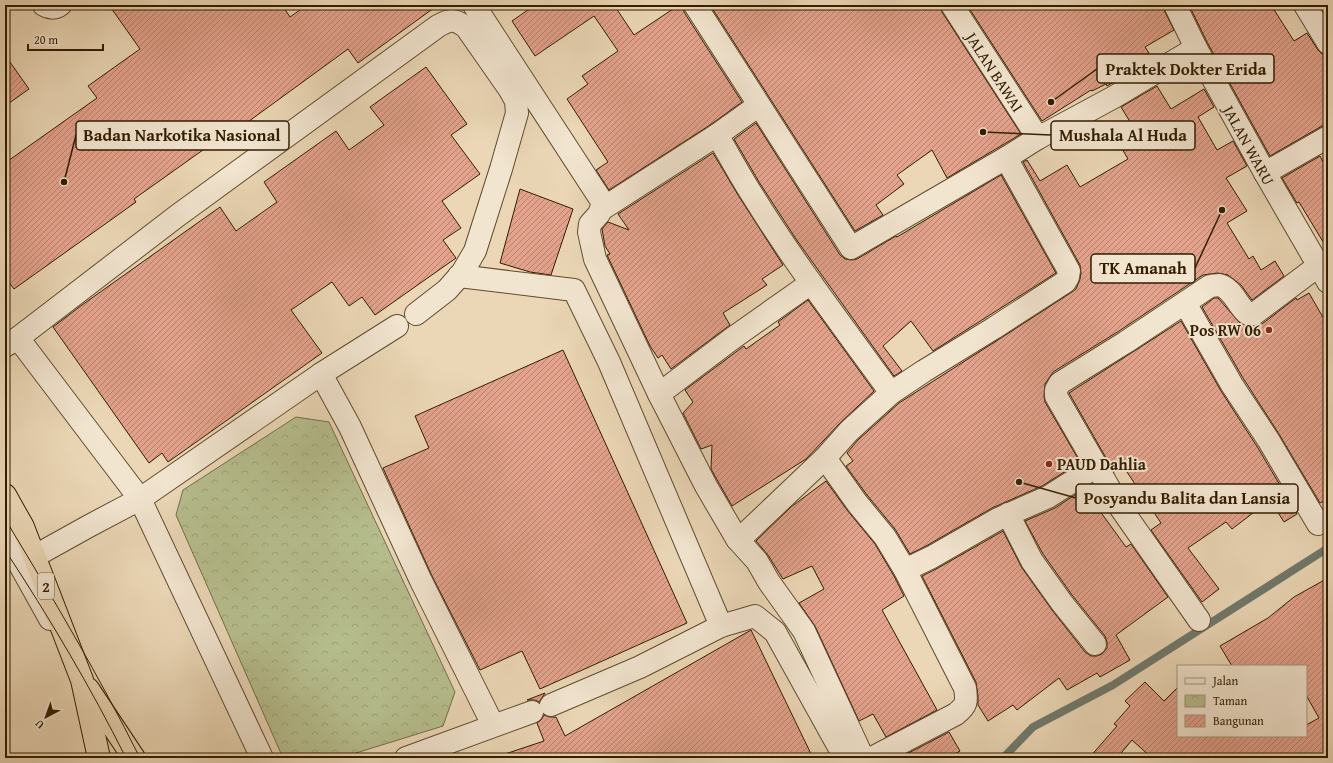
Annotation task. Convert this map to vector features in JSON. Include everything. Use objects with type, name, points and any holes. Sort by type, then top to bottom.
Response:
[{"type":"highway","name":"2","points":[[5,495],[23,527],[82,680],[99,758]]},
{"type":"highway","points":[[82,680],[134,758]]},
{"type":"street","points":[[44,5],[48,8],[58,7],[60,5]]},
{"type":"street","points":[[474,5],[603,203],[602,209]]},
{"type":"street","points":[[695,5],[851,248],[1038,138],[1114,97],[1196,48]]},
{"type":"street","name":"JALAN BAWAI","points":[[952,5],[1038,138]]},
{"type":"street","name":"JALAN WARU","points":[[1175,5],[1196,48],[1323,274]]},
{"type":"street","points":[[1305,5],[1328,43]]},
{"type":"street","points":[[262,758],[140,499],[11,342],[177,216],[438,26],[447,21],[456,21],[466,27],[510,90],[516,102],[517,113],[475,251],[462,273],[447,290],[416,314]]},
{"type":"street","points":[[759,105],[717,135],[602,209],[590,224],[589,232],[595,259],[659,394],[706,486],[737,539],[757,561],[769,582],[804,631],[863,758]]},
{"type":"street","points":[[717,135],[753,196],[811,283],[891,393]]},
{"type":"street","points":[[1265,173],[1328,137]]},
{"type":"street","points":[[737,539],[750,530],[824,458],[849,431],[891,393],[1065,282],[1069,271],[1006,158]]},
{"type":"street","points":[[1199,620],[1120,507],[1056,396],[1056,390],[1060,383],[1126,342],[1210,286],[1219,285],[1229,291],[1243,311],[1248,314],[1254,314],[1323,274]]},
{"type":"street","points":[[459,276],[574,290],[608,362],[721,626]]},
{"type":"street","points":[[659,394],[733,338],[811,283]]},
{"type":"street","points":[[1185,303],[1232,385],[1269,441],[1318,524]]},
{"type":"street","points":[[35,556],[140,499],[321,374],[397,326]]},
{"type":"street","points":[[321,374],[350,427],[420,581],[493,725]]},
{"type":"street","points":[[824,458],[885,537],[905,570],[965,688],[967,700],[966,705],[956,714],[872,758]]},
{"type":"street","points":[[905,570],[932,557],[1008,514],[1048,497],[1097,466]]},
{"type":"street","points":[[1008,514],[1032,562],[1095,644]]},
{"type":"street","points":[[5,538],[36,592],[82,680]]},
{"type":"street","points":[[406,758],[541,708],[640,667],[721,626],[755,616],[775,632],[845,758]]},
{"type":"green space","points":[[296,417],[329,422],[455,692],[443,726],[340,758],[283,758],[176,515],[183,490]]},
{"type":"building","points":[[109,5],[282,5],[290,17],[307,5],[438,5],[358,63],[348,49],[219,143],[217,140],[134,199],[136,202],[14,289],[5,277],[5,163],[97,98],[88,86],[140,49]]},
{"type":"building","points":[[535,5],[614,5],[634,35],[679,5],[683,5],[684,12],[742,102],[710,125],[609,190],[596,170],[608,162],[567,99],[588,84],[582,76],[618,51],[594,16],[535,56],[512,21]]},
{"type":"building","points":[[710,5],[940,5],[942,12],[1021,134],[947,178],[932,150],[897,175],[904,184],[876,205],[883,215],[855,231]]},
{"type":"building","points":[[967,5],[1163,5],[1174,30],[1145,47],[1149,53],[1140,59],[1143,65],[1107,86],[1106,84],[1092,91],[1091,90],[1042,121]]},
{"type":"building","points":[[1189,5],[1271,5],[1294,41],[1307,33],[1318,50],[1322,54],[1328,55],[1328,125],[1322,126],[1270,156],[1207,42]]},
{"type":"building","points":[[5,55],[29,89],[5,106]]},
{"type":"building","points":[[426,67],[467,124],[451,135],[480,174],[442,201],[461,228],[443,240],[456,258],[375,315],[362,297],[349,306],[332,282],[291,310],[322,353],[168,462],[162,453],[149,463],[53,327],[220,207],[236,231],[277,202],[264,182],[336,131],[349,150],[384,125],[370,107]]},
{"type":"building","points":[[1157,86],[1171,109],[1204,89],[1214,107],[1198,117],[1217,150],[1233,141],[1247,166],[1226,178],[1247,211],[1227,223],[1249,259],[1253,256],[1261,270],[1275,261],[1284,276],[1252,300],[1241,285],[1228,275],[1218,273],[1203,275],[1119,331],[1053,372],[1045,384],[1045,402],[1080,462],[1042,486],[992,508],[910,554],[895,529],[867,495],[846,466],[853,461],[847,453],[858,440],[899,403],[1076,289],[1081,273],[1080,265],[1023,162],[1027,160],[1040,181],[1067,165],[1080,187],[1128,159],[1114,135],[1132,125],[1121,107]]},
{"type":"building","points":[[756,123],[840,255],[845,259],[857,259],[1001,175],[1056,273],[933,351],[911,321],[883,346],[902,371],[894,376],[796,239],[759,182],[734,139]]},
{"type":"building","points":[[713,153],[783,265],[762,279],[767,285],[723,313],[730,325],[671,369],[662,355],[658,358],[650,346],[607,255],[610,254],[605,246],[602,229],[608,222],[629,230],[618,214]]},
{"type":"building","points":[[1320,156],[1328,171],[1328,250],[1299,202],[1297,203],[1282,178]]},
{"type":"building","points":[[520,189],[573,209],[551,275],[530,272],[500,263]]},
{"type":"building","points":[[1309,293],[1328,326],[1328,499],[1320,503],[1279,434],[1243,378],[1202,307],[1214,298],[1218,298],[1240,323],[1247,326],[1254,326],[1262,324],[1296,298],[1297,300]]},
{"type":"building","points":[[808,300],[874,391],[841,422],[806,459],[732,506],[711,469],[712,445],[701,449],[683,413],[693,402],[685,390],[744,346],[746,349],[780,325],[778,322]]},
{"type":"building","points":[[1181,321],[1221,391],[1258,448],[1297,514],[1284,522],[1270,500],[1232,529],[1226,522],[1188,548],[1219,589],[1202,602],[1151,530],[1161,523],[1123,466],[1114,472],[1069,393]]},
{"type":"building","points":[[563,350],[687,623],[540,689],[522,651],[480,670],[432,576],[383,468],[429,448],[415,416]]},
{"type":"building","points":[[826,481],[847,510],[875,544],[904,596],[882,610],[937,710],[886,737],[873,714],[859,721],[815,626],[799,603],[824,589],[812,566],[783,579],[768,555],[756,541],[791,507]]},
{"type":"building","points":[[1085,488],[1126,547],[1131,544],[1168,597],[1116,635],[1130,660],[1100,677],[1097,673],[1067,690],[1059,678],[1017,710],[1013,705],[988,721],[978,705],[976,682],[922,576],[1003,531],[1022,568],[1085,652],[1091,656],[1102,654],[1107,648],[1105,636],[1072,595],[1043,554],[1025,521],[1055,508]]},
{"type":"building","points":[[1328,578],[1328,758],[1152,758],[1132,740],[1117,758],[1089,758],[1117,726],[1114,724],[1130,706],[1125,701],[1145,682],[1164,701],[1177,688],[1177,737],[1307,737],[1307,724],[1319,718],[1307,697],[1307,665],[1231,665],[1220,646],[1268,618],[1294,597]]},
{"type":"building","points":[[751,630],[813,758],[506,758],[505,754],[544,741],[537,723],[544,715],[556,717],[565,736]]},
{"type":"building","points":[[545,693],[539,702],[535,700],[527,700]]},
{"type":"building","points":[[949,732],[960,751],[948,758],[899,758]]},
{"type":"waterway","points":[[1003,758],[1033,727],[1113,685],[1328,548]]},
{"type":"tram line","points":[[5,519],[75,637],[140,758]]},
{"type":"tram line","points":[[5,550],[68,652],[126,758]]},
{"type":"place","name":"Praktek Dokter Erida","points":[[1051,102]]},
{"type":"place","name":"Mushala Al Huda","points":[[983,132]]},
{"type":"place","name":"Badan Narkotika Nasional","points":[[64,182]]},
{"type":"place","name":"TK Amanah","points":[[1222,210]]},
{"type":"place","name":"Pos RW 06","points":[[1269,330]]},
{"type":"place","name":"PAUD Dahlia","points":[[1049,464]]},
{"type":"place","name":"Posyandu Balita dan Lansia","points":[[1019,482]]}]
